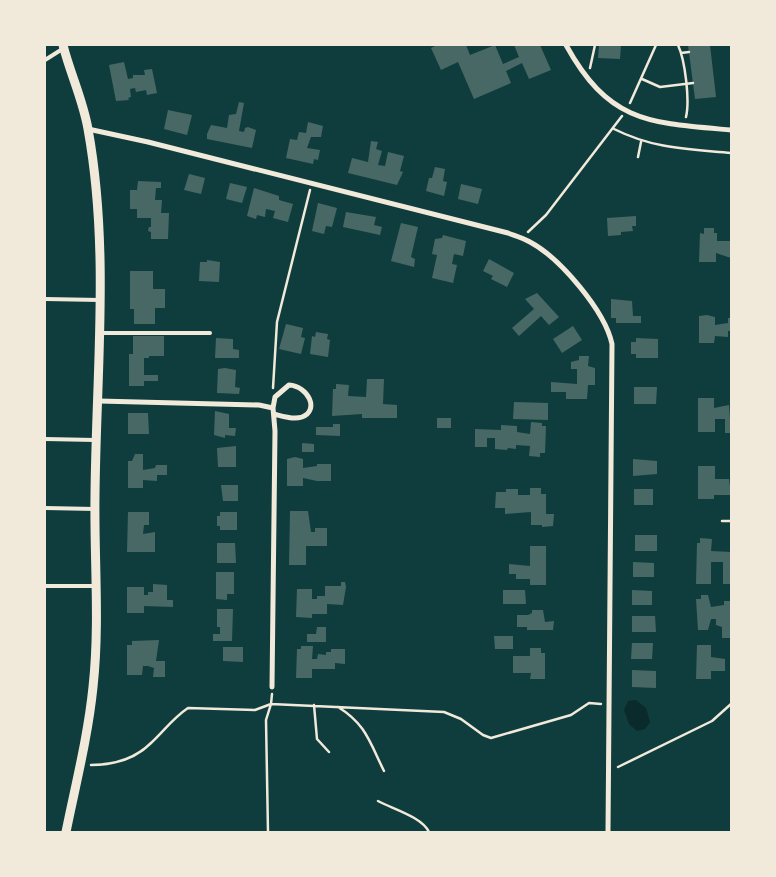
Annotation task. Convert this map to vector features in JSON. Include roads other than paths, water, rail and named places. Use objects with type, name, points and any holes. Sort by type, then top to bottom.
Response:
[{"type":"street","points":[[566,45],[586,79],[608,100],[626,111],[649,121],[731,130]]},
{"type":"street","points":[[64,46],[88,129],[95,184],[100,300],[95,509],[97,586],[93,685],[81,765],[66,832]]},
{"type":"street","points":[[88,129],[148,142],[494,229],[522,238],[537,247],[577,284],[599,313],[611,339],[611,523],[607,704],[610,770],[608,832]]},
{"type":"street","points":[[99,401],[259,405],[273,411],[301,418],[307,414],[310,405],[307,394],[299,386],[289,385],[274,397],[273,411],[272,687]]},
{"type":"lane","points":[[45,60],[64,46]]},
{"type":"lane","points":[[45,299],[100,300]]},
{"type":"lane","points":[[99,332],[210,333]]},
{"type":"lane","points":[[45,439],[97,440]]},
{"type":"lane","points":[[45,508],[95,509]]},
{"type":"lane","points":[[45,586],[97,586]]},
{"type":"water","points":[[636,700],[646,708],[650,722],[645,729],[637,731],[629,724],[624,710],[628,701]]}]
